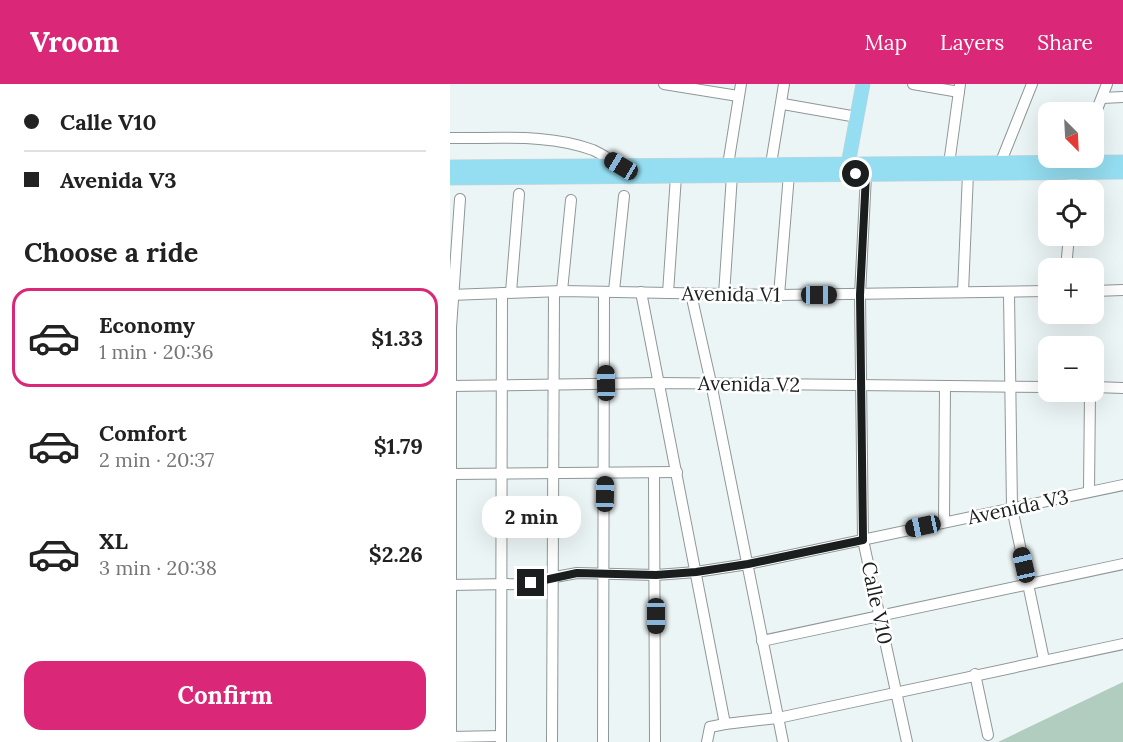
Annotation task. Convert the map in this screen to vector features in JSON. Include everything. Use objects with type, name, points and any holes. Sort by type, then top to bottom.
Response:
[{"type":"main road","points":[[855,170],[857,117],[863,84]]},
{"type":"main road","points":[[855,170],[872,84]]},
{"type":"main road","points":[[1104,163],[1123,162]]},
{"type":"main road","points":[[450,178],[676,176],[771,164],[855,170],[968,173],[1038,167]]},
{"type":"main road","points":[[450,167],[621,166],[789,174],[948,164],[1038,164]]},
{"type":"main road","points":[[1098,168],[1123,172]]},
{"type":"street","points":[[664,84],[738,96]]},
{"type":"street","points":[[724,295],[730,170],[741,84]]},
{"type":"street","points":[[771,164],[783,104],[784,84]]},
{"type":"street","points":[[914,84],[959,88],[948,164]]},
{"type":"street","points":[[1000,164],[1032,84]]},
{"type":"street","points":[[1100,102],[1107,84]]},
{"type":"street","points":[[1102,98],[1123,97]]},
{"type":"street","points":[[783,104],[857,117]]},
{"type":"street","points":[[450,138],[543,139],[569,143],[594,150],[621,166]]},
{"type":"street","name":"Calle V10","points":[[855,170],[862,386],[863,540],[907,742]]},
{"type":"street","points":[[963,292],[968,173]]},
{"type":"street","points":[[778,295],[789,174]]},
{"type":"street","points":[[668,293],[676,176]]},
{"type":"street","points":[[460,199],[452,295],[450,386],[451,738],[501,739],[502,385],[507,293],[519,194]]},
{"type":"street","points":[[603,742],[609,292],[624,196]]},
{"type":"street","points":[[552,742],[554,384],[558,292],[571,200]]},
{"type":"street","points":[[1104,291],[1123,290]]},
{"type":"street","name":"Avenida V1","points":[[452,295],[558,292],[860,295],[1038,291]]},
{"type":"street","points":[[641,292],[725,724]]},
{"type":"street","points":[[1009,292],[1012,508],[1044,660]]},
{"type":"street","points":[[691,294],[783,742]]},
{"type":"street","name":"Avenida V2","points":[[450,386],[658,382],[1038,387]]},
{"type":"street","points":[[944,522],[945,386]]},
{"type":"street","points":[[1104,387],[1123,388]]},
{"type":"street","points":[[1089,491],[1090,402]]},
{"type":"street","points":[[450,474],[677,472]]},
{"type":"street","points":[[654,473],[655,742]]},
{"type":"street","name":"Avenida V3","points":[[451,585],[502,585],[554,578],[570,573],[656,575],[696,572],[748,564],[1123,484]]},
{"type":"street","points":[[762,641],[1123,564]]},
{"type":"street","points":[[707,742],[710,727],[778,718],[1123,644]]},
{"type":"street","points":[[975,674],[988,735]]},
{"type":"green space","points":[[1123,682],[1123,742],[998,742]]},
{"type":"route","points":[[531,583],[570,573],[656,575],[696,572],[748,564],[863,540],[860,295],[866,175],[856,174]]}]
